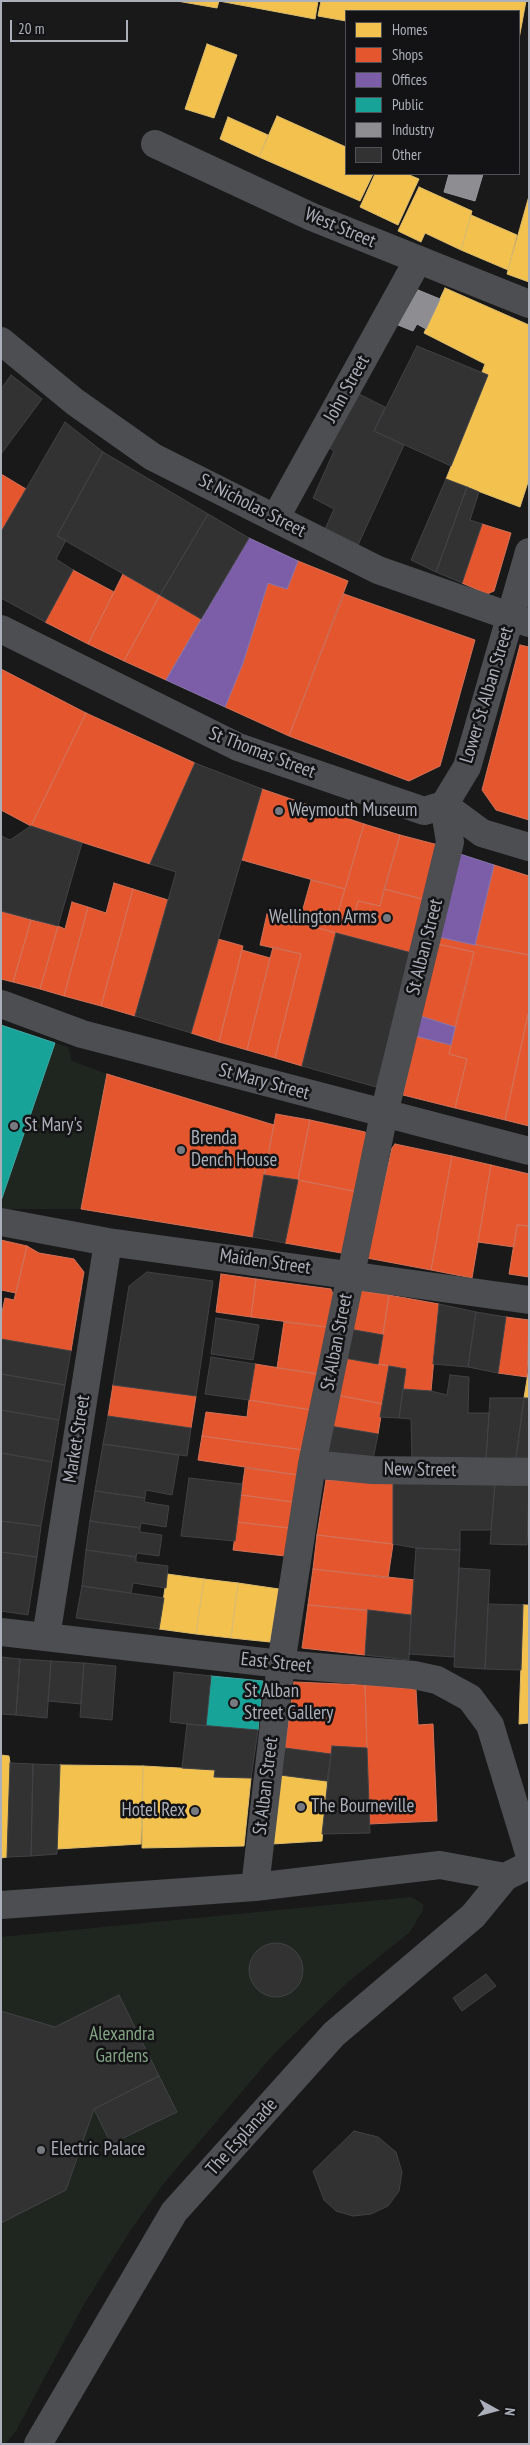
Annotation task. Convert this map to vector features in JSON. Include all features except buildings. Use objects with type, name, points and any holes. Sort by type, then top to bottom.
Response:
[{"type":"street","name":"West Street","points":[[156,144],[312,217],[529,304]]},
{"type":"street","name":"John Street","points":[[276,518],[418,260]]},
{"type":"street","name":"St Nicholas Street","points":[[1,341],[75,402],[154,457],[378,570],[519,620]]},
{"type":"street","name":"Lower St Alban Street","points":[[444,804],[467,766],[519,620],[529,552]]},
{"type":"street","name":"St Thomas Street","points":[[1,629],[238,747],[424,811],[444,804]]},
{"type":"street","points":[[444,804],[482,833],[529,847]]},
{"type":"street","name":"St Alban Street","points":[[254,1887],[280,1664],[312,1464],[384,1114],[450,842],[444,804]]},
{"type":"street","name":"St Mary Street","points":[[1,1004],[82,1034],[529,1151]]},
{"type":"street","name":"Maiden Street","points":[[1,1222],[108,1242],[529,1300]]},
{"type":"street","name":"Market Street","points":[[46,1637],[108,1242]]},
{"type":"street","name":"New Street","points":[[312,1464],[372,1470],[529,1472]]},
{"type":"street","name":"East Street","points":[[1,1632],[280,1664],[414,1675],[437,1680],[470,1698],[490,1725],[529,1853]]},
{"type":"street","points":[[1,1906],[254,1887],[440,1865],[505,1877]]},
{"type":"street","name":"The Esplanade","points":[[38,2444],[174,2212],[334,2034],[472,1916],[505,1877],[529,1865]]},
{"type":"green space","points":[[55,1043],[68,1047],[72,1061],[107,1074],[81,1209],[1,1209],[1,1200]]},
{"type":"green space","name":"Alexandra Gardens","points":[[411,1897],[423,1904],[423,1910],[410,1932],[348,1982],[274,2054],[165,2182],[130,2231],[83,2306],[16,2431],[5,2444],[1,2444],[1,1937]]},
{"type":"place","name":"Weymouth Museum","points":[[279,811]]},
{"type":"place","name":"Wellington Arms","points":[[387,918]]},
{"type":"place","name":"St Mary's","points":[[14,1126]]},
{"type":"place","name":"Brenda Dench House","points":[[181,1150]]},
{"type":"place","name":"St Alban Street Gallery","points":[[234,1703]]},
{"type":"place","name":"The Bourneville","points":[[301,1807]]},
{"type":"place","name":"Hotel Rex","points":[[195,1811]]},
{"type":"place","name":"Electric Palace","points":[[41,2150]]}]
